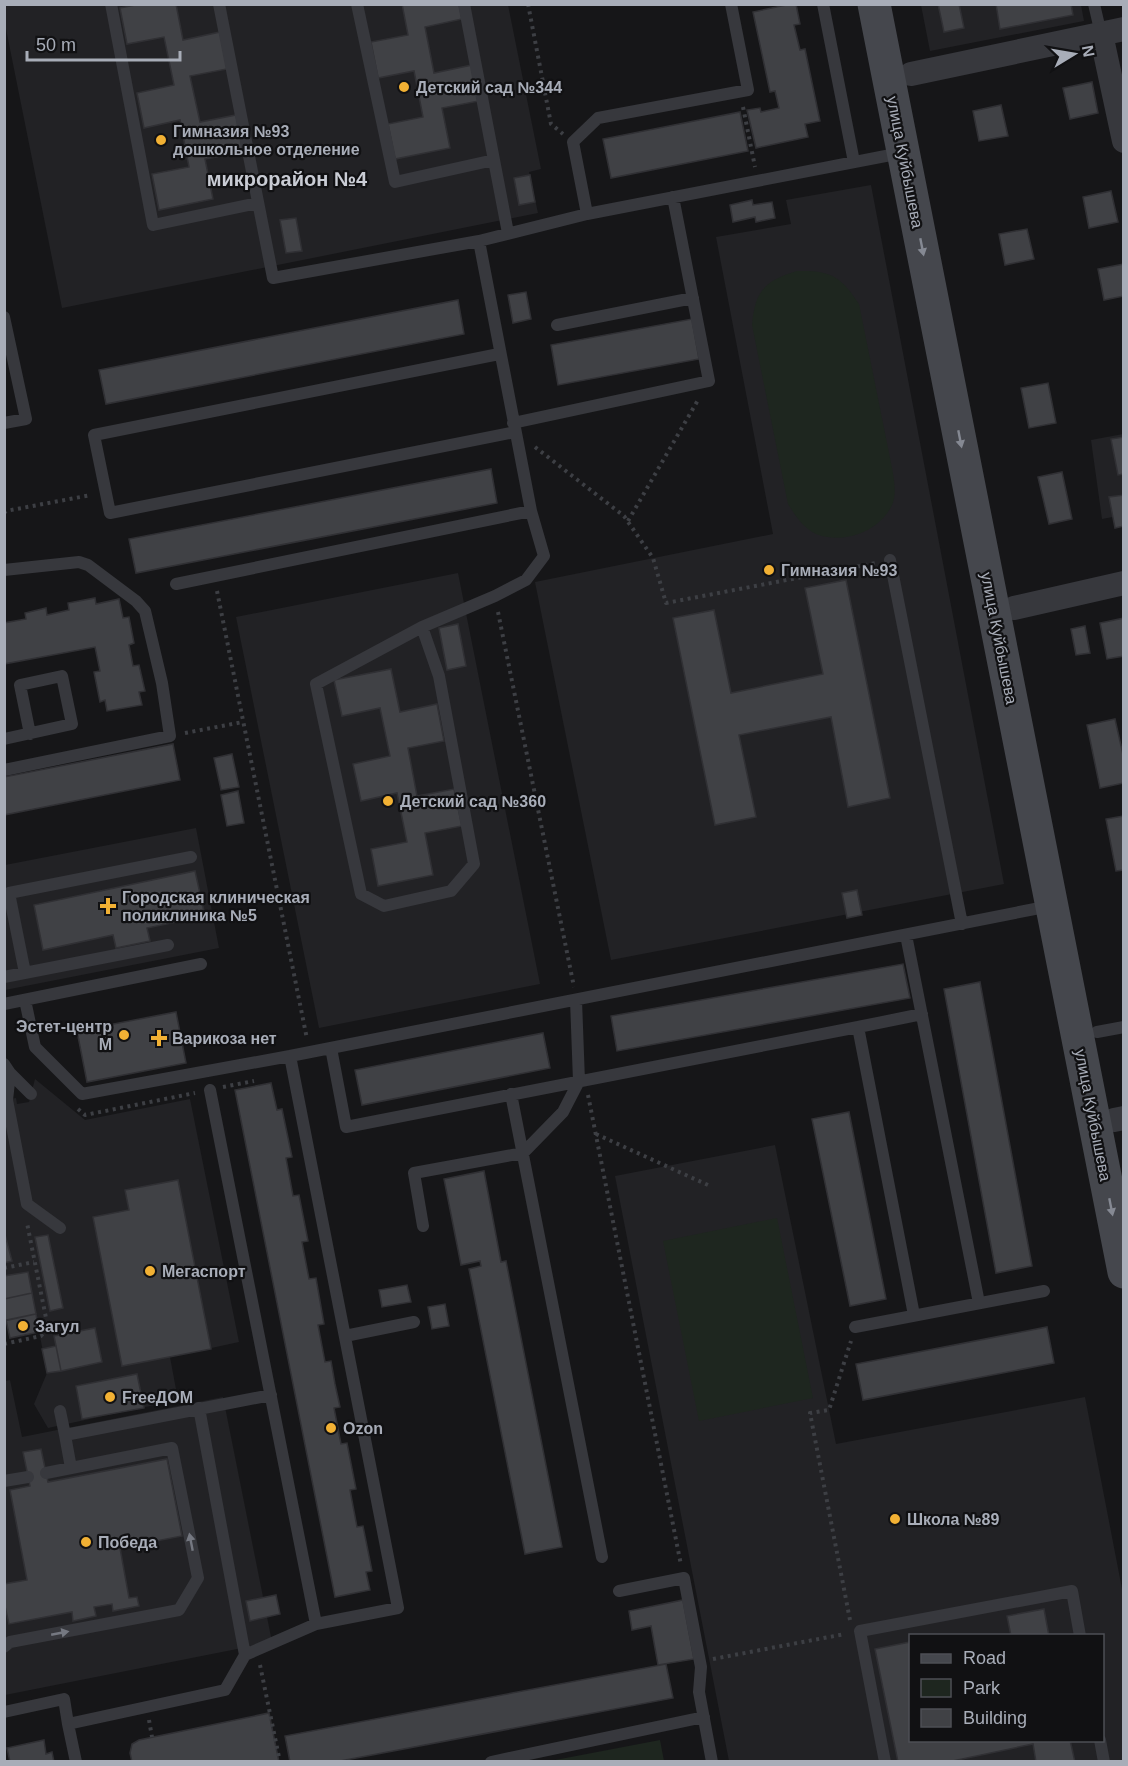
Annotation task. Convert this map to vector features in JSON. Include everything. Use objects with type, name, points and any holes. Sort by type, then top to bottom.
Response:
[{"type":"main road","name":"улица Куйбышева","points":[[874,4],[900,77],[1062,904],[1111,1120],[1124,1167]]},
{"type":"main road","name":"улица Куйбышева","points":[[898,4],[903,152],[1004,610]]},
{"type":"main road","name":"улица Куйбышева","points":[[1062,904],[1110,1030],[1111,1120],[1124,1272]]},
{"type":"street","points":[[900,77],[1112,32],[1124,141]]},
{"type":"street","points":[[1004,610],[1124,583]]},
{"type":"lane","points":[[111,4],[153,225],[258,203]]},
{"type":"lane","points":[[219,4],[273,279],[479,241],[587,214],[903,152]]},
{"type":"lane","points":[[357,4],[395,182],[494,160]]},
{"type":"lane","points":[[464,4],[508,233]]},
{"type":"lane","points":[[587,214],[573,141],[598,118],[748,90],[731,4]]},
{"type":"lane","points":[[823,4],[854,162]]},
{"type":"lane","points":[[1094,4],[1112,32]]},
{"type":"lane","points":[[499,354],[94,435],[110,513],[514,428],[709,381],[673,197]]},
{"type":"lane","points":[[422,627],[439,676],[474,864],[451,891],[384,906],[361,894],[316,684],[422,627],[495,596],[526,580],[544,556],[531,511],[479,241]]},
{"type":"lane","points":[[557,325],[693,298]]},
{"type":"lane","points":[[4,317],[26,419],[4,423]]},
{"type":"lane","points":[[176,584],[531,511]]},
{"type":"lane","points":[[890,560],[962,924]]},
{"type":"lane","points":[[4,570],[79,562],[88,565],[136,601],[145,611],[150,626],[170,736],[4,770]]},
{"type":"lane","points":[[4,740],[30,734],[72,724],[62,676],[20,685],[30,734]]},
{"type":"lane","points":[[25,973],[9,893],[191,857]]},
{"type":"lane","points":[[25,1000],[35,1047],[82,1094],[290,1056],[1062,904]]},
{"type":"lane","points":[[906,935],[979,1303]]},
{"type":"lane","points":[[4,977],[168,945]]},
{"type":"lane","points":[[4,1004],[201,964]]},
{"type":"lane","points":[[423,1226],[414,1173],[523,1153],[563,1112],[582,1080],[576,1000]]},
{"type":"lane","points":[[330,1048],[346,1127],[922,1014]]},
{"type":"lane","points":[[858,1027],[914,1315]]},
{"type":"lane","points":[[68,1724],[225,1690],[245,1655],[316,1624],[398,1608],[290,1056]]},
{"type":"lane","points":[[7,1069],[31,1094]]},
{"type":"lane","points":[[7,1069],[7,1100],[27,1204],[60,1228]]},
{"type":"lane","points":[[210,1090],[316,1624]]},
{"type":"lane","points":[[511,1094],[602,1557]]},
{"type":"lane","points":[[855,1327],[1044,1291]]},
{"type":"lane","points":[[345,1336],[414,1322]]},
{"type":"lane","points":[[65,1435],[271,1395]]},
{"type":"lane","points":[[199,1408],[245,1655]]},
{"type":"lane","points":[[60,1411],[71,1468]]},
{"type":"lane","points":[[4,1647],[10,1642],[180,1610],[198,1578],[172,1448],[46,1473]]},
{"type":"lane","points":[[4,1481],[28,1477]]},
{"type":"lane","points":[[619,1592],[684,1578],[700,1661],[699,1692],[712,1761]]},
{"type":"lane","points":[[885,1761],[856,1632],[1072,1591],[1080,1634]]},
{"type":"lane","points":[[4,1712],[64,1699],[76,1761]]},
{"type":"lane","points":[[491,1761],[704,1717]]},
{"type":"lane","points":[[1100,1742],[1104,1761]]},
{"type":"path","points":[[528,4],[551,124],[573,141]]},
{"type":"path","points":[[740,91],[758,181]]},
{"type":"path","points":[[628,521],[709,381]]},
{"type":"path","points":[[514,428],[624,516],[653,558],[666,603],[890,560]]},
{"type":"path","points":[[4,513],[106,492]]},
{"type":"path","points":[[214,576],[310,1052]]},
{"type":"path","points":[[495,596],[576,1000]]},
{"type":"path","points":[[170,736],[243,722]]},
{"type":"path","points":[[582,1080],[596,1134],[684,1578]]},
{"type":"path","points":[[596,1134],[710,1186]]},
{"type":"path","points":[[4,1344],[40,1336],[48,1328],[26,1221],[27,1204]]},
{"type":"path","points":[[4,1268],[34,1262]]},
{"type":"path","points":[[700,1661],[856,1632],[810,1413],[829,1410],[855,1327]]},
{"type":"path","points":[[257,1650],[280,1761]]},
{"type":"shaded area","points":[[4,5],[508,5],[541,169],[529,172],[538,213],[62,308],[5,24]]},
{"type":"shaded area","points":[[921,5],[1081,5],[1084,21],[930,51]]},
{"type":"shaded area","name":"Гимназия №93","points":[[871,185],[1004,884],[611,960],[535,582],[773,534],[716,237],[791,224],[786,200]]},
{"type":"shaded area","points":[[1123,434],[1123,515],[1102,519],[1091,440]]},
{"type":"shaded area","name":"Детский сад №360","points":[[458,573],[540,984],[319,1028],[236,617]]},
{"type":"shaded area","name":"Городская клиническая поликлиника №5","points":[[196,828],[219,948],[5,990],[5,865]]},
{"type":"shaded area","points":[[35,1079],[85,1120],[190,1099],[239,1342],[170,1357],[178,1400],[48,1428],[34,1404],[47,1373],[36,1315],[5,1321],[5,1100],[16,1098],[17,1104],[29,1102]]},
{"type":"shaded area","name":"Школа №89","points":[[775,1145],[836,1444],[1085,1397],[1123,1594],[1123,1761],[729,1761],[615,1176]]},
{"type":"shaded area","points":[[10,1380],[22,1437],[223,1397],[272,1642],[5,1695],[5,1381]]},
{"type":"green space","points":[[797,271],[818,272],[834,277],[846,287],[859,304],[892,468],[895,486],[892,505],[879,522],[870,529],[849,537],[827,537],[816,534],[803,525],[788,504],[752,325],[753,313],[763,289],[776,279]]},
{"type":"green space","points":[[777,1218],[813,1398],[699,1421],[663,1241]]},
{"type":"green space","points":[[660,1740],[664,1761],[550,1761]]},
{"type":"building","points":[[140,4],[176,4],[183,40],[220,32],[227,69],[190,76],[200,122],[236,115],[243,152],[205,159],[213,199],[159,210],[152,174],[189,167],[180,120],[144,128],[137,93],[174,85],[164,37],[127,44],[120,8]]},
{"type":"building","points":[[402,4],[459,4],[462,19],[425,27],[434,73],[472,65],[479,101],[442,108],[450,148],[395,159],[388,124],[423,117],[414,71],[378,78],[371,42],[408,35]]},
{"type":"building","points":[[796,4],[800,24],[794,25],[800,50],[805,49],[820,121],[805,124],[808,137],[756,148],[747,110],[760,108],[761,112],[779,108],[775,91],[770,92],[753,12]]},
{"type":"building","points":[[938,4],[959,4],[964,28],[944,32]]},
{"type":"building","points":[[996,4],[1071,4],[1073,15],[1000,29]]},
{"type":"building","points":[[1092,82],[1098,113],[1070,119],[1063,88]]},
{"type":"building","points":[[1001,105],[1008,136],[979,141],[973,111]]},
{"type":"building","points":[[740,112],[748,151],[611,178],[603,139]]},
{"type":"building","points":[[530,175],[535,202],[519,205],[514,178]]},
{"type":"building","points":[[1111,191],[1118,222],[1089,228],[1083,197]]},
{"type":"building","points":[[752,200],[753,205],[772,202],[775,218],[756,222],[755,217],[733,222],[730,205]]},
{"type":"building","points":[[296,218],[302,251],[286,253],[280,220]]},
{"type":"building","points":[[1027,229],[1034,259],[1005,265],[999,234]]},
{"type":"building","points":[[1124,264],[1124,296],[1104,300],[1098,269]]},
{"type":"building","points":[[526,292],[531,319],[513,323],[508,295]]},
{"type":"building","points":[[458,300],[464,334],[106,404],[99,370]]},
{"type":"building","points":[[692,319],[699,359],[558,385],[551,345]]},
{"type":"building","points":[[1048,383],[1056,423],[1029,428],[1021,388]]},
{"type":"building","points":[[1124,437],[1124,474],[1118,475],[1111,439]]},
{"type":"building","points":[[491,469],[497,503],[136,573],[129,539]]},
{"type":"building","points":[[1062,472],[1072,519],[1049,524],[1038,477]]},
{"type":"building","points":[[1124,495],[1124,526],[1115,528],[1109,497]]},
{"type":"building","points":[[846,580],[890,798],[848,807],[831,717],[739,735],[756,817],[715,825],[673,618],[714,610],[731,693],[823,674],[805,588]]},
{"type":"building","points":[[95,598],[96,604],[119,599],[123,618],[129,617],[134,643],[129,645],[133,666],[139,665],[145,691],[139,692],[142,705],[107,711],[105,700],[100,702],[94,672],[100,671],[95,647],[4,664],[4,623],[26,619],[25,613],[46,608],[47,615],[69,610],[68,603]]},
{"type":"building","points":[[1124,618],[1124,656],[1107,659],[1100,623]]},
{"type":"building","points":[[458,624],[466,666],[447,670],[439,628]]},
{"type":"building","points":[[1085,626],[1090,653],[1076,655],[1071,629]]},
{"type":"building","points":[[391,669],[400,712],[437,704],[444,741],[408,748],[417,796],[454,789],[462,826],[425,833],[433,875],[378,886],[371,849],[407,842],[397,793],[361,801],[353,764],[390,756],[380,708],[342,716],[334,680]]},
{"type":"building","points":[[1115,719],[1124,759],[1124,783],[1100,788],[1087,725]]},
{"type":"building","points":[[173,744],[180,780],[4,815],[4,777]]},
{"type":"building","points":[[232,754],[239,787],[221,790],[214,758]]},
{"type":"building","points":[[238,791],[244,823],[227,826],[221,795]]},
{"type":"building","points":[[1124,816],[1124,870],[1116,871],[1106,819]]},
{"type":"building","points":[[195,871],[205,916],[147,928],[150,941],[116,948],[113,935],[43,950],[34,905]]},
{"type":"building","points":[[857,890],[862,915],[847,918],[842,893]]},
{"type":"building","points":[[903,964],[910,998],[617,1051],[611,1016]]},
{"type":"building","points":[[980,982],[1032,1266],[996,1273],[944,989]]},
{"type":"building","points":[[176,1012],[186,1063],[87,1082],[77,1031]]},
{"type":"building","points":[[543,1033],[550,1068],[362,1105],[355,1070]]},
{"type":"building","points":[[271,1083],[277,1110],[282,1109],[292,1157],[286,1158],[293,1196],[299,1195],[308,1241],[302,1242],[309,1279],[316,1278],[324,1324],[318,1325],[325,1362],[331,1361],[340,1407],[334,1408],[341,1444],[347,1443],[356,1489],[350,1490],[357,1527],[363,1526],[372,1571],[366,1572],[370,1590],[335,1597],[235,1090]]},
{"type":"building","points":[[849,1112],[886,1299],[850,1306],[812,1119]]},
{"type":"building","points":[[484,1171],[501,1262],[506,1261],[562,1547],[525,1554],[469,1269],[481,1266],[480,1261],[461,1265],[444,1179]]},
{"type":"building","name":"Мегаспорт","points":[[178,1180],[211,1349],[122,1366],[93,1217],[129,1210],[125,1190]]},
{"type":"building","points":[[4,1231],[12,1261],[4,1263]]},
{"type":"building","points":[[48,1235],[63,1308],[50,1311],[35,1237]]},
{"type":"building","points":[[28,1272],[32,1293],[4,1299],[4,1276]]},
{"type":"building","points":[[407,1285],[411,1302],[382,1307],[379,1290]]},
{"type":"building","points":[[32,1293],[36,1314],[4,1321],[4,1299]]},
{"type":"building","points":[[445,1304],[449,1326],[432,1329],[428,1307]]},
{"type":"building","name":"Загул","points":[[36,1314],[39,1332],[10,1338],[6,1320]]},
{"type":"building","points":[[1047,1327],[1054,1363],[863,1400],[856,1364]]},
{"type":"building","points":[[95,1328],[102,1362],[61,1371],[54,1336]]},
{"type":"building","points":[[56,1346],[61,1371],[47,1373],[42,1349]]},
{"type":"building","name":"FreeДОМ","points":[[137,1374],[144,1408],[82,1419],[76,1386]]},
{"type":"building","name":"Победа","points":[[41,1449],[48,1482],[167,1459],[182,1536],[120,1548],[129,1598],[137,1597],[139,1606],[113,1611],[112,1604],[94,1607],[96,1616],[73,1621],[72,1612],[9,1624],[4,1602],[4,1584],[27,1580],[10,1490],[30,1486],[23,1452]]},
{"type":"building","points":[[276,1595],[280,1614],[250,1621],[246,1601]]},
{"type":"building","points":[[683,1600],[694,1659],[658,1665],[651,1626],[632,1630],[629,1611]]},
{"type":"building","points":[[1044,1609],[1049,1634],[1011,1634],[1007,1616]]},
{"type":"building","points":[[909,1642],[909,1742],[1070,1742],[1075,1762],[1036,1762],[1033,1744],[948,1762],[898,1762],[875,1649]]},
{"type":"building","points":[[666,1664],[673,1698],[335,1762],[290,1762],[285,1736]]},
{"type":"building","points":[[269,1713],[279,1762],[132,1762],[130,1753],[132,1744],[139,1740]]},
{"type":"building","points":[[44,1740],[46,1754],[52,1752],[54,1762],[10,1762],[7,1748]]},
{"type":"place","name":"Детский сад №344","points":[[404,87]]},
{"type":"place","name":"Гимназия №93 дошкольное отделение","points":[[161,140]]},
{"type":"place","name":"Гимназия №93","points":[[769,570]]},
{"type":"place","name":"Детский сад №360","points":[[388,801]]},
{"type":"place","name":"Городская клиническая поликлиника №5","points":[[108,906]]},
{"type":"place","name":"Эстет-центр М","points":[[124,1035]]},
{"type":"place","name":"Варикоза нет","points":[[159,1038]]},
{"type":"place","name":"Мегаспорт","points":[[150,1271]]},
{"type":"place","name":"Загул","points":[[23,1326]]},
{"type":"place","name":"FreeДОМ","points":[[110,1397]]},
{"type":"place","name":"Ozon","points":[[331,1428]]},
{"type":"place","name":"Школа №89","points":[[895,1519]]},
{"type":"place","name":"Победа","points":[[86,1542]]},
{"type":"district","name":"микрорайон №4","points":[[287,179]]}]
